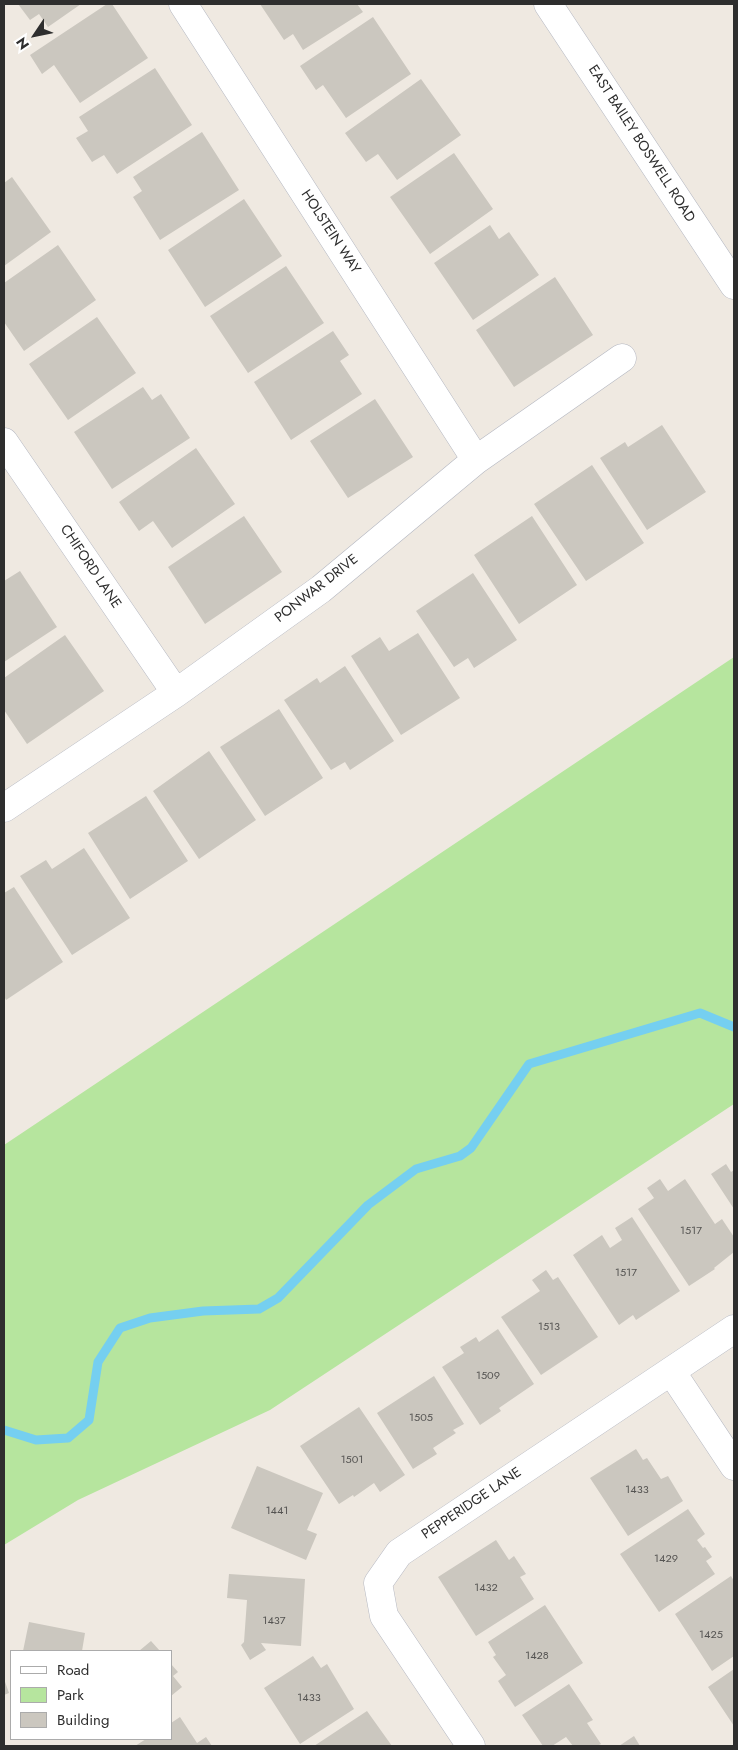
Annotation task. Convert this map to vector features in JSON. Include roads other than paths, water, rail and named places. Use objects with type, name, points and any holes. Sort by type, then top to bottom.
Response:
[{"type":"street","name":"HOLSTEIN WAY","points":[[184,4],[476,460]]},
{"type":"street","name":"EAST BAILEY BOSWELL ROAD","points":[[548,4],[734,285]]},
{"type":"street","name":"PONWAR DRIVE","points":[[4,808],[176,693],[321,589],[476,460],[622,358]]},
{"type":"street","name":"CHIFORD LANE","points":[[4,442],[176,693]]},
{"type":"street","name":"PEPPERIDGE LANE","points":[[471,1746],[384,1616],[378,1583],[399,1553],[734,1329]]},
{"type":"street","points":[[672,1371],[734,1466]]},
{"type":"waterway","points":[[4,1430],[36,1440],[68,1438],[89,1420],[98,1362],[120,1328],[150,1318],[203,1311],[259,1309],[278,1298],[368,1205],[416,1169],[460,1156],[471,1148],[529,1064],[700,1013],[734,1027]]}]
